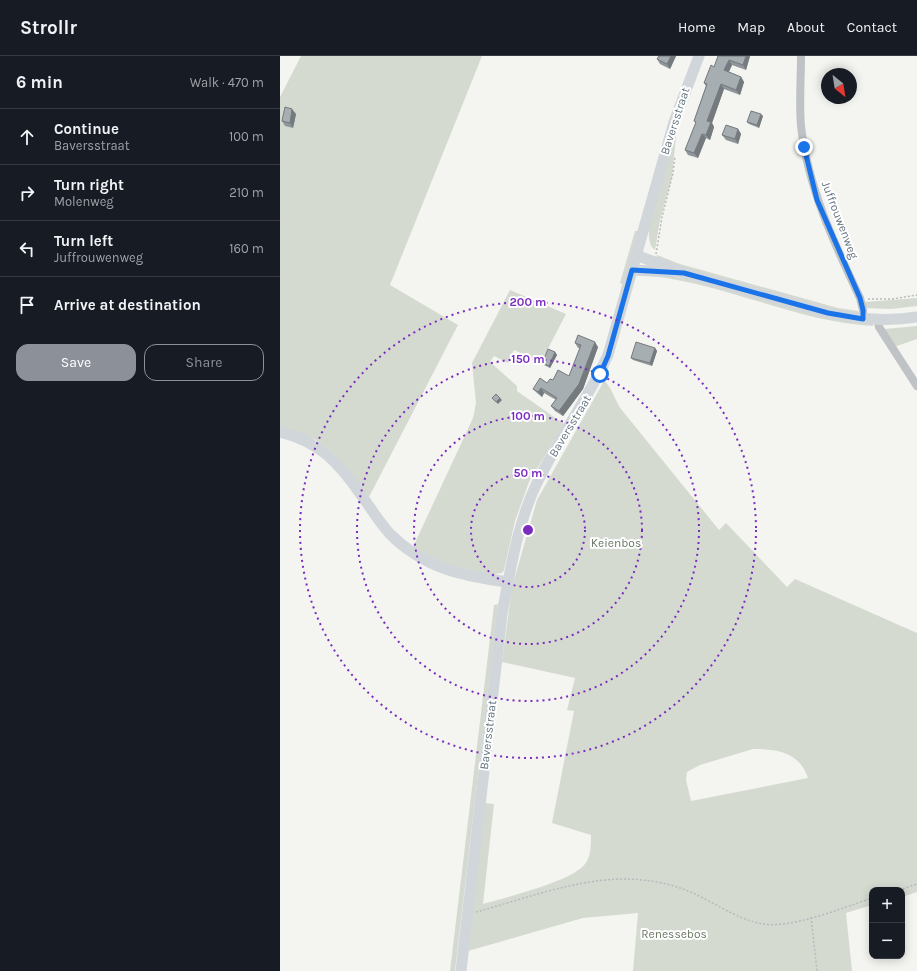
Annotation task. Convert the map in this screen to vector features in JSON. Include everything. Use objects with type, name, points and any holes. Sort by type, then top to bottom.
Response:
[{"type":"main road","name":"Baversstraat","points":[[461,971],[502,614],[508,582],[529,501],[543,470],[591,390],[608,356],[674,122],[699,56]]},
{"type":"main road","points":[[636,255],[684,273],[828,313],[863,319],[917,317]]},
{"type":"main road","points":[[632,270],[684,273]]},
{"type":"main road","points":[[280,432],[309,441],[336,462],[361,494],[378,520],[390,534],[410,551],[447,571],[473,578],[508,582]]},
{"type":"street","name":"Juffrouwenweg","points":[[801,56],[801,125],[808,164],[817,200],[860,298],[863,310],[863,319]]},
{"type":"street","points":[[877,319],[879,327],[917,386]]},
{"type":"path","points":[[662,256],[656,254],[662,217],[673,173],[675,154]]},
{"type":"path","points":[[860,298],[892,299],[917,295]]},
{"type":"path","points":[[467,915],[593,880],[614,879],[642,880],[681,888],[745,919],[759,924],[786,924],[869,899]]},
{"type":"path","points":[[905,888],[917,884]]},
{"type":"path","points":[[811,917],[817,971]]},
{"type":"green space","points":[[301,56],[482,56],[390,285],[458,325],[369,497],[334,454],[316,440],[280,427],[280,97]]},
{"type":"green space","points":[[674,137],[676,137],[672,177],[660,220],[655,250],[650,244],[649,231],[647,231]]},
{"type":"green space","points":[[635,231],[638,231],[624,285],[620,283]]},
{"type":"green space","points":[[657,255],[680,264],[838,308],[858,311],[858,314],[835,310],[687,269],[656,258]]},
{"type":"green space","points":[[669,275],[872,323],[873,326],[817,318],[735,294],[679,280],[651,276]]},
{"type":"green space","points":[[510,290],[566,314],[541,362],[514,350],[508,363],[494,356],[490,362],[517,386],[517,391],[564,424],[529,482],[515,521],[504,570],[502,573],[479,574],[456,568],[413,547],[473,418],[476,403],[472,363]]},
{"type":"green space","points":[[917,298],[917,306],[891,309],[865,308],[865,302]]},
{"type":"green space","points":[[917,326],[917,339],[894,347],[885,329]]},
{"type":"green space","name":"Keienbos","points":[[604,381],[609,386],[621,409],[719,530],[726,523],[787,587],[795,579],[917,633],[917,892],[905,896],[905,887],[869,887],[869,906],[846,913],[852,971],[633,971],[638,913],[583,918],[468,951],[485,803],[494,804],[483,904],[553,883],[578,871],[587,861],[590,850],[591,835],[552,823],[574,711],[567,710],[575,678],[502,662],[512,587],[537,500]],"holes":[[[753,749],[779,751],[793,757],[799,762],[808,778],[691,801],[686,780],[687,772],[700,765]]]},
{"type":"green space","points":[[498,604],[455,971],[450,971],[494,605]]},
{"type":"building","points":[[659,56],[671,56],[667,64],[657,59]]},
{"type":"building","points":[[718,56],[746,56],[743,65],[729,60],[724,70],[741,77],[736,90],[721,84],[707,121],[711,122],[706,135],[702,134],[694,153],[685,150],[696,122],[694,121],[707,84],[704,83],[711,65],[714,67]]},
{"type":"building","points":[[285,107],[292,109],[290,123],[282,121]]},
{"type":"building","points":[[751,111],[761,114],[757,125],[747,122]]},
{"type":"building","points":[[726,125],[738,129],[735,139],[722,135]]},
{"type":"building","points":[[578,335],[595,342],[579,384],[559,411],[551,406],[557,398],[541,388],[538,392],[533,389],[540,378],[547,383],[550,379],[553,380],[558,370],[569,376],[581,345],[575,343]]},
{"type":"building","points":[[636,342],[655,348],[650,363],[631,358]]},
{"type":"building","points":[[548,349],[555,352],[549,366],[542,363]]},
{"type":"building","points":[[496,394],[500,398],[496,402],[492,398]]},
{"type":"route","points":[[600,374],[608,356],[632,270],[684,273],[828,313],[863,319],[863,310],[860,298],[817,200],[804,147]]},
{"type":"park label","name":"Renessebos","points":[[674,934]]}]
